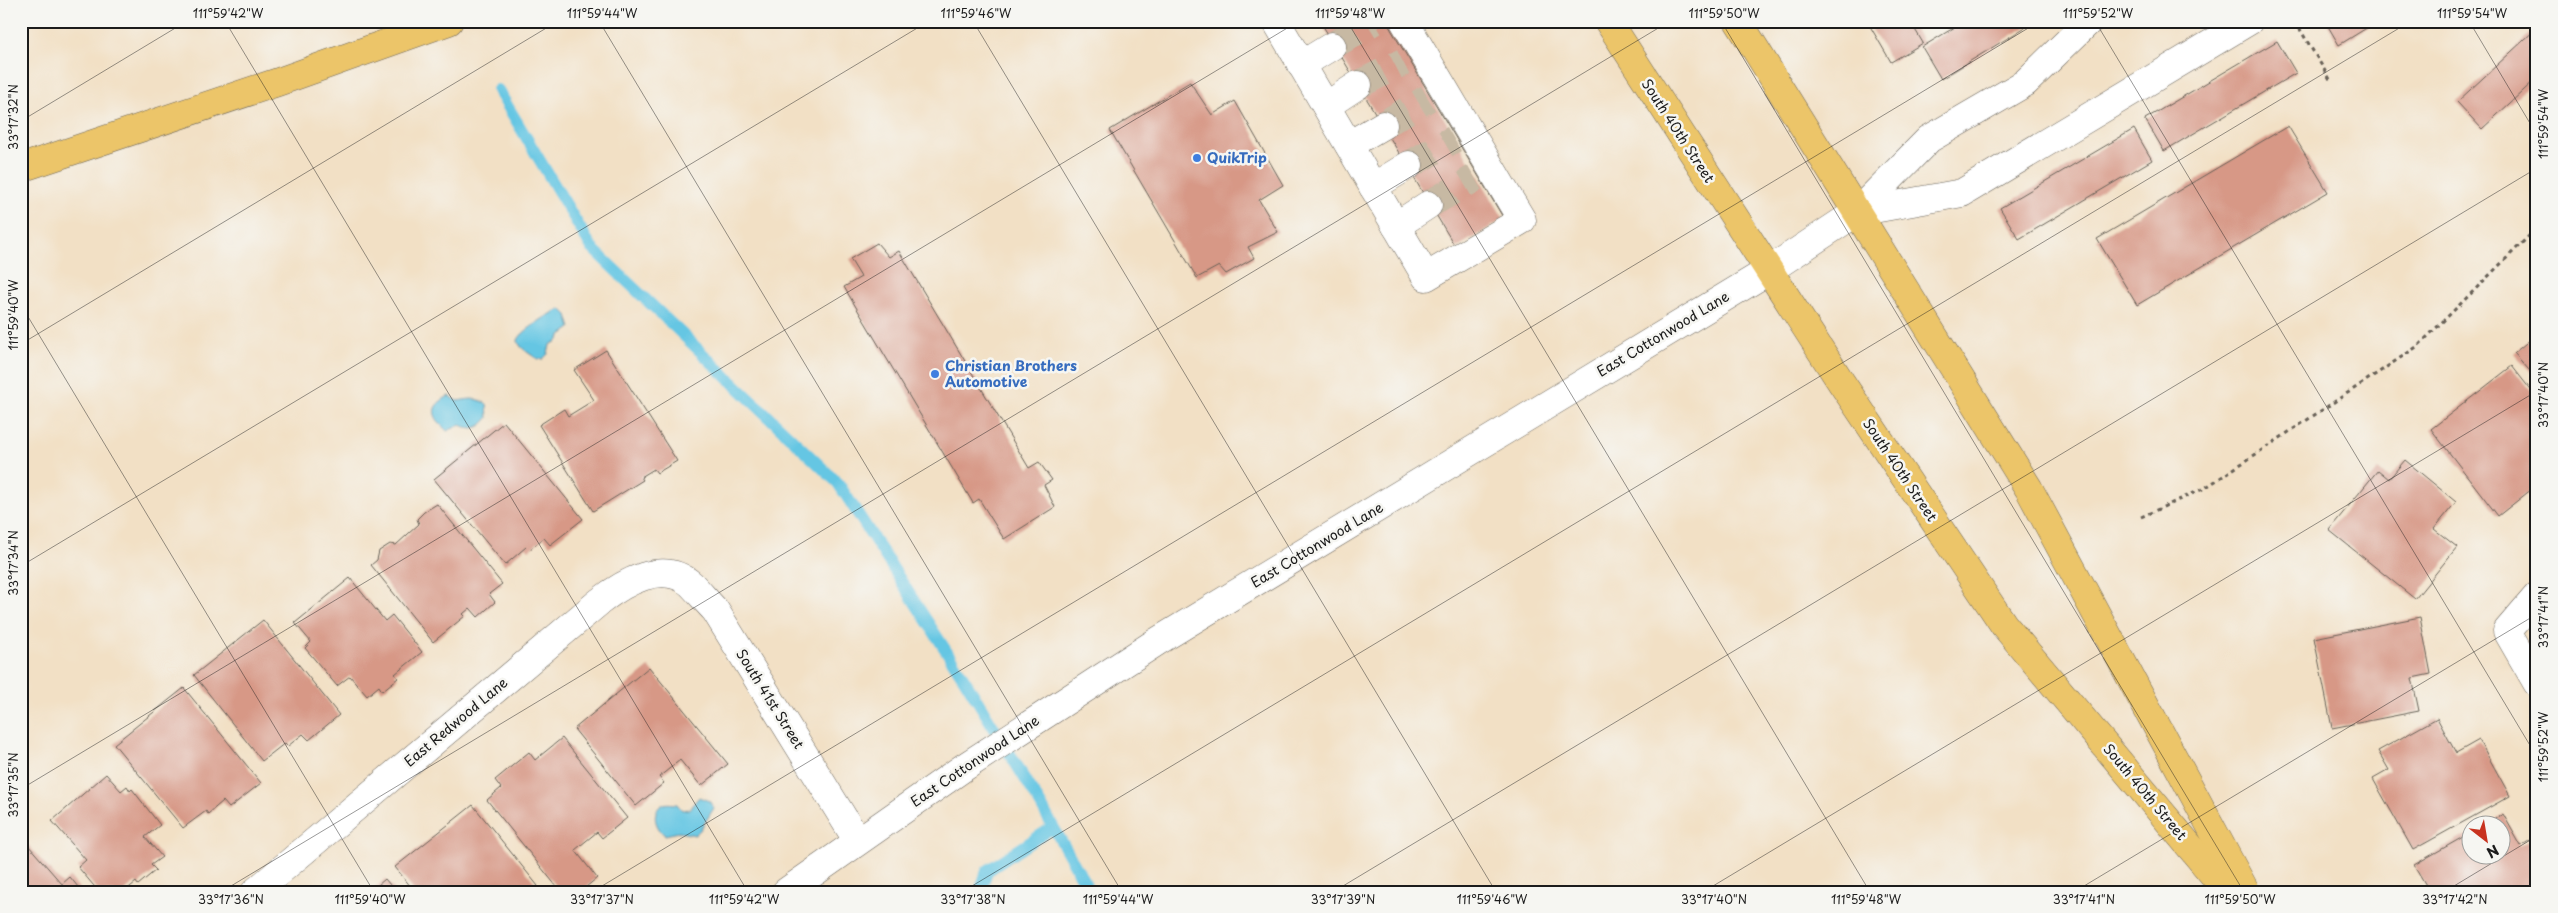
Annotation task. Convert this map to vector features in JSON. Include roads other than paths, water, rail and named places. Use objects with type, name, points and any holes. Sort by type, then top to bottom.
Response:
[{"type":"main road","points":[[21,168],[278,82],[449,21]]},
{"type":"main road","name":"South 40th Street","points":[[1608,21],[1768,271],[2004,625],[2228,892]]},
{"type":"main road","points":[[1738,21],[2029,489],[2246,892]]},
{"type":"street","points":[[1277,22],[1426,277],[1522,220],[1483,173],[1412,56],[1404,21]]},
{"type":"street","points":[[1857,212],[1929,139],[2025,83],[2089,21]]},
{"type":"street","points":[[1857,212],[1962,193],[2249,21]]},
{"type":"street","points":[[1301,65],[1332,46]]},
{"type":"street","points":[[1326,106],[1358,85]]},
{"type":"street","points":[[1348,145],[1383,125]]},
{"type":"street","points":[[1373,187],[1409,166]]},
{"type":"street","points":[[1396,226],[1428,205]]},
{"type":"street","name":"East Cottonwood Lane","points":[[786,892],[857,840],[963,768],[1158,641],[1768,271],[1857,212]]},
{"type":"street","name":"South 41st Street","points":[[667,573],[689,583],[714,610],[857,840]]},
{"type":"street","name":"East Redwood Lane","points":[[256,892],[606,596],[650,574],[667,573]]},
{"type":"street","points":[[2537,596],[2507,631],[2537,683]]},
{"type":"water","points":[[561,309],[567,315],[571,328],[560,336],[559,340],[550,345],[548,354],[543,359],[538,359],[526,352],[519,344],[519,337],[536,323]]},
{"type":"water","points":[[449,396],[457,401],[473,399],[487,404],[488,418],[476,428],[460,425],[447,431],[438,421],[434,412],[438,404]]},
{"type":"water","points":[[699,797],[709,801],[714,808],[695,835],[679,832],[665,835],[659,829],[655,816],[658,808],[669,803],[677,804],[682,810],[689,809]]},
{"type":"waterway","points":[[498,90],[592,248],[838,483],[963,677],[1038,800],[1090,892]]},
{"type":"waterway","points":[[980,892],[987,871],[1053,827]]},
{"type":"tunnel","points":[[1332,46],[1374,21]]},
{"type":"tunnel","points":[[1358,85],[1403,62]]},
{"type":"tunnel","points":[[1383,125],[1428,98]]},
{"type":"tunnel","points":[[1409,165],[1454,139]]},
{"type":"tunnel","points":[[1428,205],[1475,178]]},
{"type":"place","name":"QuikTrip","points":[[1197,158]]},
{"type":"place","name":"Christian Brothers Automotive","points":[[935,374]]}]
